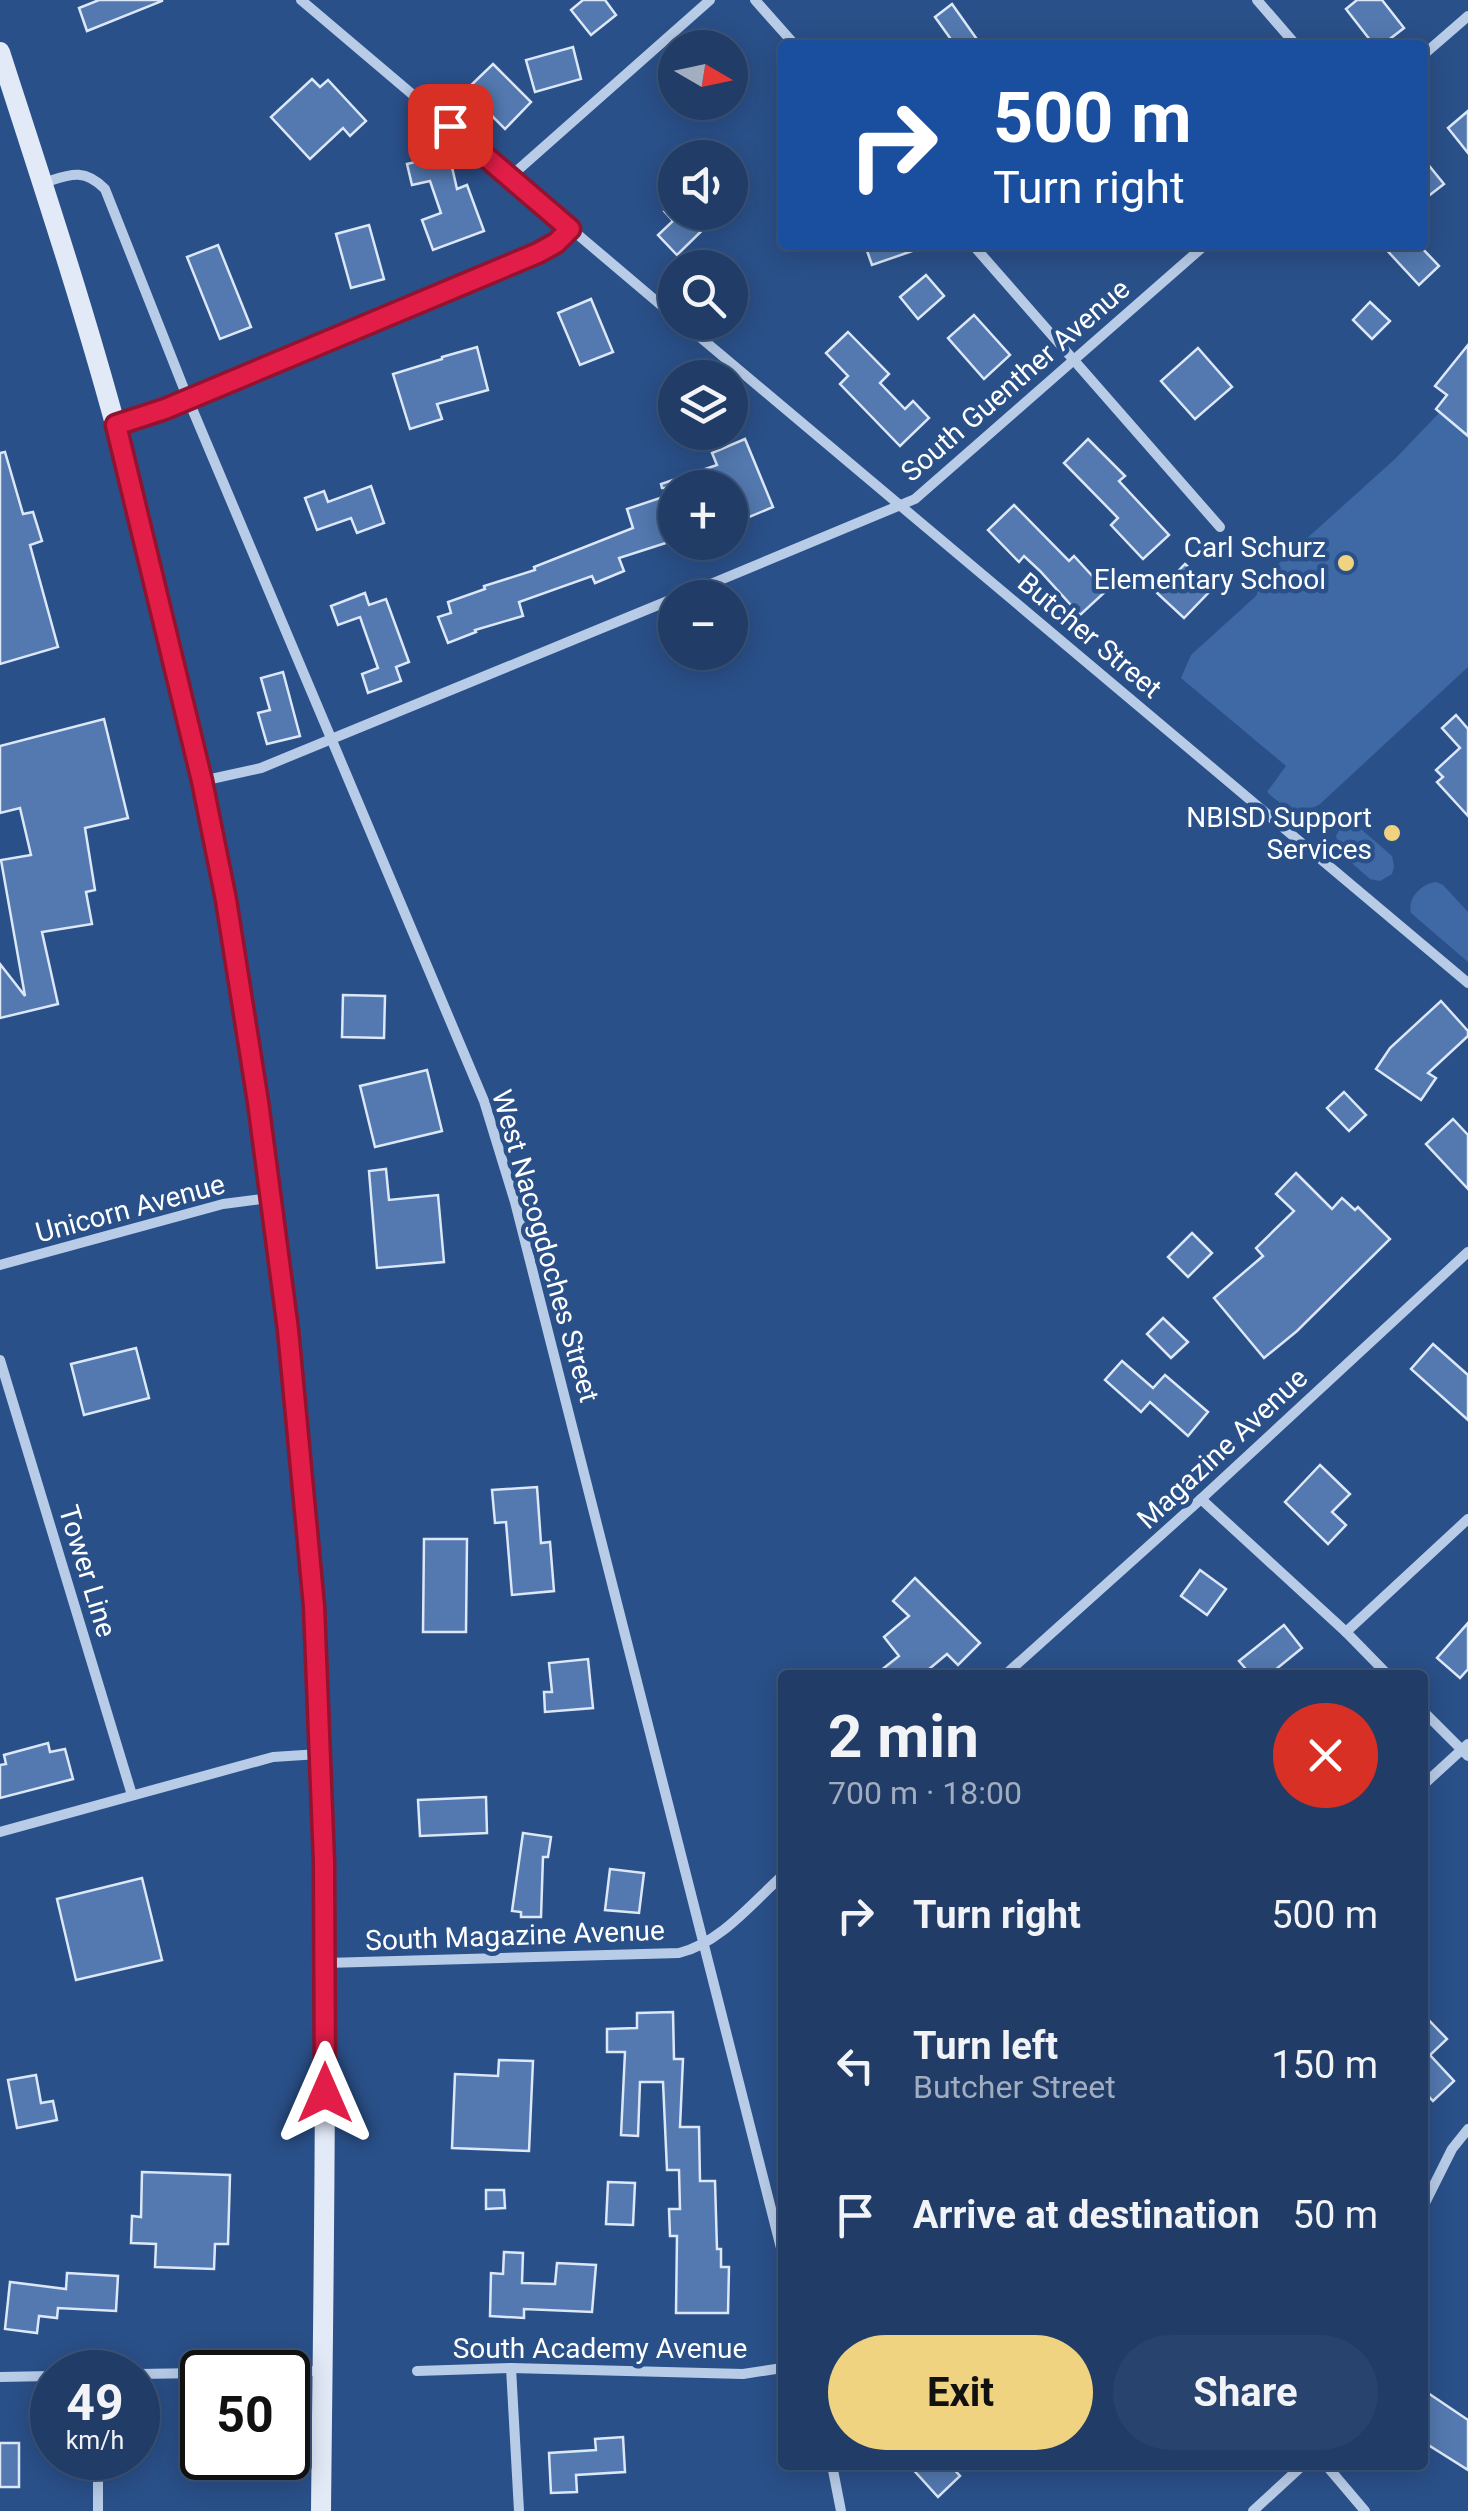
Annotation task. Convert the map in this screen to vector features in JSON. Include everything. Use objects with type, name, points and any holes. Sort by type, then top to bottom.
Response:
[{"type":"main road","points":[[0,52],[116,425],[202,781],[239,978],[271,1198],[303,1473],[314,1606],[326,1963],[321,2511]]},
{"type":"street","points":[[300,0],[658,303]]},
{"type":"street","points":[[510,177],[710,0]]},
{"type":"street","points":[[755,0],[791,40]]},
{"type":"street","points":[[1257,0],[1292,40]]},
{"type":"street","points":[[1428,51],[1468,16]]},
{"type":"street","name":"West Nacogdoches Street","points":[[42,183],[73,174],[85,175],[105,189],[188,399],[466,1057],[499,1146],[778,2236]]},
{"type":"street","points":[[116,425],[165,409],[538,253],[570,229]]},
{"type":"street","points":[[977,250],[1220,527]]},
{"type":"street","name":"South Guenther Avenue","points":[[720,580],[902,505],[926,490],[1199,250]]},
{"type":"street","name":"Butcher Street","points":[[704,340],[1468,983]]},
{"type":"street","name":"South Guenther Avenue","points":[[202,781],[248,772],[658,605]]},
{"type":"street","name":"Unicorn Avenue","points":[[0,1265],[222,1204],[271,1198]]},
{"type":"street","name":"Magazine Avenue","points":[[1012,1670],[1468,1252]]},
{"type":"street","name":"Tower Line","points":[[0,1360],[132,1795]]},
{"type":"street","points":[[1202,1498],[1383,1670]]},
{"type":"street","points":[[1346,1632],[1468,1519]]},
{"type":"street","points":[[1428,1715],[1466,1750],[1428,1781]]},
{"type":"street","points":[[0,1832],[273,1757],[319,1754]]},
{"type":"street","points":[[704,1944],[778,1879]]},
{"type":"street","name":"South Magazine Avenue","points":[[326,1963],[679,1953],[704,1944]]},
{"type":"street","points":[[1428,2195],[1452,2149],[1468,2129]]},
{"type":"street","points":[[512,2368],[519,2511]]},
{"type":"street","name":"South Academy Avenue","points":[[417,2371],[512,2368],[743,2374],[778,2369]]},
{"type":"street","points":[[310,2371],[322,2371]]},
{"type":"street","points":[[0,2377],[30,2376]]},
{"type":"street","points":[[833,2470],[841,2511]]},
{"type":"street","points":[[1253,2511],[1297,2470]]},
{"type":"street","points":[[1330,2470],[1365,2511]]},
{"type":"street","points":[[98,2480],[98,2511]]},
{"type":"shaded area","name":"Carl Schurz Elementary School","points":[[1440,412],[1468,436],[1468,667],[1320,804],[1305,810],[1292,809],[1267,792],[1286,766],[1181,678],[1191,655],[1256,596],[1264,577],[1395,459]]},
{"type":"shaded area","points":[[1343,823],[1355,824],[1392,856],[1392,874],[1380,881],[1370,879],[1340,853],[1336,836]]},
{"type":"shaded area","points":[[1436,882],[1468,912],[1468,962],[1411,913],[1416,893]]},
{"type":"building","points":[[99,0],[162,1],[87,31],[79,8]]},
{"type":"building","points":[[583,0],[605,0],[616,15],[591,35],[571,10]]},
{"type":"building","points":[[1357,0],[1382,0],[1404,28],[1388,40],[1370,40],[1346,9]]},
{"type":"building","points":[[952,4],[977,40],[951,40],[935,17]]},
{"type":"building","points":[[573,47],[581,79],[535,92],[526,60]]},
{"type":"building","points":[[493,64],[531,102],[505,129],[466,90]]},
{"type":"building","points":[[312,79],[320,87],[328,80],[366,121],[350,136],[343,128],[310,159],[271,117]]},
{"type":"building","points":[[1468,111],[1468,153],[1448,128]]},
{"type":"building","points":[[449,154],[457,189],[467,185],[484,231],[433,250],[422,220],[441,213],[430,181],[412,185],[407,164]]},
{"type":"building","points":[[1428,164],[1444,184],[1428,196]]},
{"type":"building","points":[[369,225],[384,279],[351,288],[336,234]]},
{"type":"building","points":[[663,230],[703,230],[682,250],[672,250],[658,235]]},
{"type":"building","points":[[218,245],[251,327],[220,339],[187,257]]},
{"type":"building","points":[[867,250],[915,250],[872,265]]},
{"type":"building","points":[[1387,250],[1424,250],[1439,266],[1419,285]]},
{"type":"building","points":[[926,275],[944,296],[918,319],[900,297]]},
{"type":"building","points":[[591,299],[613,352],[580,365],[558,313]]},
{"type":"building","points":[[1370,302],[1390,321],[1372,339],[1353,320]]},
{"type":"building","points":[[974,315],[1010,355],[984,379],[948,338]]},
{"type":"building","points":[[848,332],[889,374],[880,383],[905,409],[913,401],[929,418],[900,446],[840,384],[848,376],[826,353]]},
{"type":"building","points":[[1468,345],[1468,436],[1436,409],[1447,395],[1435,386]]},
{"type":"building","points":[[477,347],[488,390],[437,404],[442,419],[410,429],[393,374]]},
{"type":"building","points":[[1198,348],[1232,387],[1195,419],[1161,381]]},
{"type":"building","points":[[1088,439],[1125,476],[1119,481],[1169,535],[1143,559],[1111,525],[1118,518],[1064,463]]},
{"type":"building","points":[[748,446],[773,507],[748,517],[748,470],[702,470],[717,465],[712,453],[748,450]]},
{"type":"building","points":[[5,452],[23,514],[33,512],[42,541],[30,545],[58,647],[0,664],[0,453]]},
{"type":"building","points":[[371,486],[384,523],[357,533],[351,518],[317,530],[305,498],[324,491],[328,502]]},
{"type":"building","points":[[658,499],[658,545],[619,558],[624,571],[595,583],[592,576],[519,602],[523,616],[475,630],[448,643],[438,617],[451,613],[448,602],[633,528],[627,509]]},
{"type":"building","points":[[1014,505],[1069,561],[1074,556],[1106,591],[1080,615],[1024,556],[1019,562],[988,530]]},
{"type":"building","points":[[1185,564],[1212,589],[1184,618],[1157,593]]},
{"type":"building","points":[[365,593],[369,605],[386,599],[409,662],[396,667],[401,681],[368,693],[362,674],[378,668],[360,617],[338,625],[331,606]]},
{"type":"building","points":[[283,672],[300,736],[267,744],[258,713],[270,710],[261,678]]},
{"type":"building","points":[[1456,715],[1468,729],[1468,816],[1437,782],[1443,777],[1436,770],[1460,748],[1442,728]]},
{"type":"building","points":[[104,719],[128,818],[85,828],[95,890],[86,892],[92,924],[42,932],[58,1004],[0,1018],[0,964],[25,996],[1,860],[31,855],[20,808],[0,813],[0,746]]},
{"type":"building","points":[[343,995],[385,996],[384,1038],[342,1037]]},
{"type":"building","points":[[1441,1001],[1468,1031],[1468,1036],[1428,1073],[1436,1078],[1421,1100],[1376,1069],[1390,1048]]},
{"type":"building","points":[[427,1070],[442,1131],[375,1147],[360,1086]]},
{"type":"building","points":[[1344,1092],[1366,1115],[1349,1131],[1327,1108]]},
{"type":"building","points":[[1453,1119],[1468,1135],[1468,1189],[1426,1144]]},
{"type":"building","points":[[386,1169],[389,1200],[438,1195],[444,1262],[377,1268],[369,1171]]},
{"type":"building","points":[[1296,1173],[1332,1209],[1342,1198],[1355,1210],[1358,1207],[1390,1239],[1297,1331],[1264,1358],[1214,1298],[1263,1256],[1256,1248],[1294,1211],[1276,1194]]},
{"type":"building","points":[[1192,1233],[1212,1253],[1188,1277],[1168,1257]]},
{"type":"building","points":[[1163,1318],[1188,1342],[1171,1358],[1147,1334]]},
{"type":"building","points":[[1433,1344],[1468,1375],[1468,1420],[1411,1369]]},
{"type":"building","points":[[136,1348],[149,1398],[84,1415],[71,1364]]},
{"type":"building","points":[[1122,1361],[1153,1388],[1165,1375],[1208,1412],[1188,1436],[1150,1402],[1141,1412],[1105,1380]]},
{"type":"building","points":[[1320,1465],[1350,1494],[1332,1512],[1346,1525],[1328,1544],[1285,1502]]},
{"type":"building","points":[[537,1487],[541,1543],[550,1542],[554,1591],[512,1595],[506,1522],[495,1523],[492,1490]]},
{"type":"building","points":[[424,1539],[467,1539],[466,1632],[423,1632]]},
{"type":"building","points":[[1200,1570],[1226,1589],[1207,1615],[1181,1596]]},
{"type":"building","points":[[915,1578],[980,1643],[958,1665],[947,1654],[928,1670],[881,1670],[899,1656],[884,1637],[909,1616],[893,1601]]},
{"type":"building","points":[[1468,1623],[1468,1669],[1460,1678],[1437,1658]]},
{"type":"building","points":[[1284,1625],[1302,1648],[1275,1670],[1247,1670],[1239,1661]]},
{"type":"building","points":[[588,1659],[593,1708],[545,1712],[544,1692],[552,1692],[549,1663]]},
{"type":"building","points":[[48,1743],[50,1752],[65,1749],[73,1779],[0,1798],[0,1765],[6,1764],[4,1755]]},
{"type":"building","points":[[486,1797],[487,1833],[420,1836],[418,1800]]},
{"type":"building","points":[[523,1833],[551,1837],[548,1857],[543,1857],[541,1917],[521,1917],[521,1912],[512,1911]]},
{"type":"building","points":[[610,1869],[644,1873],[639,1913],[605,1910]]},
{"type":"building","points":[[142,1878],[162,1960],[76,1980],[57,1899]]},
{"type":"building","points":[[673,2012],[674,2059],[683,2059],[680,2127],[699,2127],[700,2181],[715,2181],[717,2249],[721,2249],[721,2267],[729,2267],[728,2313],[676,2313],[677,2236],[670,2236],[669,2209],[680,2209],[679,2170],[667,2170],[663,2082],[640,2082],[638,2136],[621,2135],[625,2052],[607,2052],[607,2029],[637,2028],[637,2013]]},
{"type":"building","points":[[1428,2019],[1447,2039],[1430,2055],[1454,2081],[1433,2101],[1428,2096]]},
{"type":"building","points":[[499,2060],[533,2061],[529,2151],[452,2148],[455,2074],[498,2076]]},
{"type":"building","points":[[36,2075],[41,2103],[53,2101],[57,2120],[17,2128],[8,2080]]},
{"type":"building","points":[[142,2172],[230,2175],[228,2244],[215,2244],[214,2269],[155,2267],[156,2244],[131,2243],[132,2216],[141,2217]]},
{"type":"building","points":[[608,2182],[635,2183],[633,2225],[606,2224]]},
{"type":"building","points":[[486,2190],[504,2190],[505,2208],[486,2209]]},
{"type":"building","points":[[504,2252],[523,2253],[522,2283],[555,2284],[557,2263],[596,2265],[592,2312],[524,2309],[524,2318],[490,2316],[491,2273],[503,2274]]},
{"type":"building","points":[[67,2273],[118,2276],[116,2311],[58,2308],[57,2318],[39,2316],[37,2333],[5,2329],[10,2282],[66,2289]]},
{"type":"building","points":[[1428,2393],[1468,2420],[1468,2470],[1428,2445]]},
{"type":"building","points":[[623,2437],[625,2472],[576,2475],[577,2492],[551,2493],[549,2453],[596,2450],[595,2439]]},
{"type":"building","points":[[0,2443],[19,2443],[19,2487],[0,2487]]},
{"type":"building","points":[[914,2470],[955,2470],[960,2476],[938,2497]]},
{"type":"place","name":"Carl Schurz Elementary School","points":[[1346,563]]},
{"type":"place","name":"NBISD Support Services","points":[[1392,833]]},
{"type":"route","points":[[325,2093],[324,1862],[314,1606],[288,1330],[226,900],[202,781],[116,425],[165,409],[538,253],[570,229],[450,126]]}]
